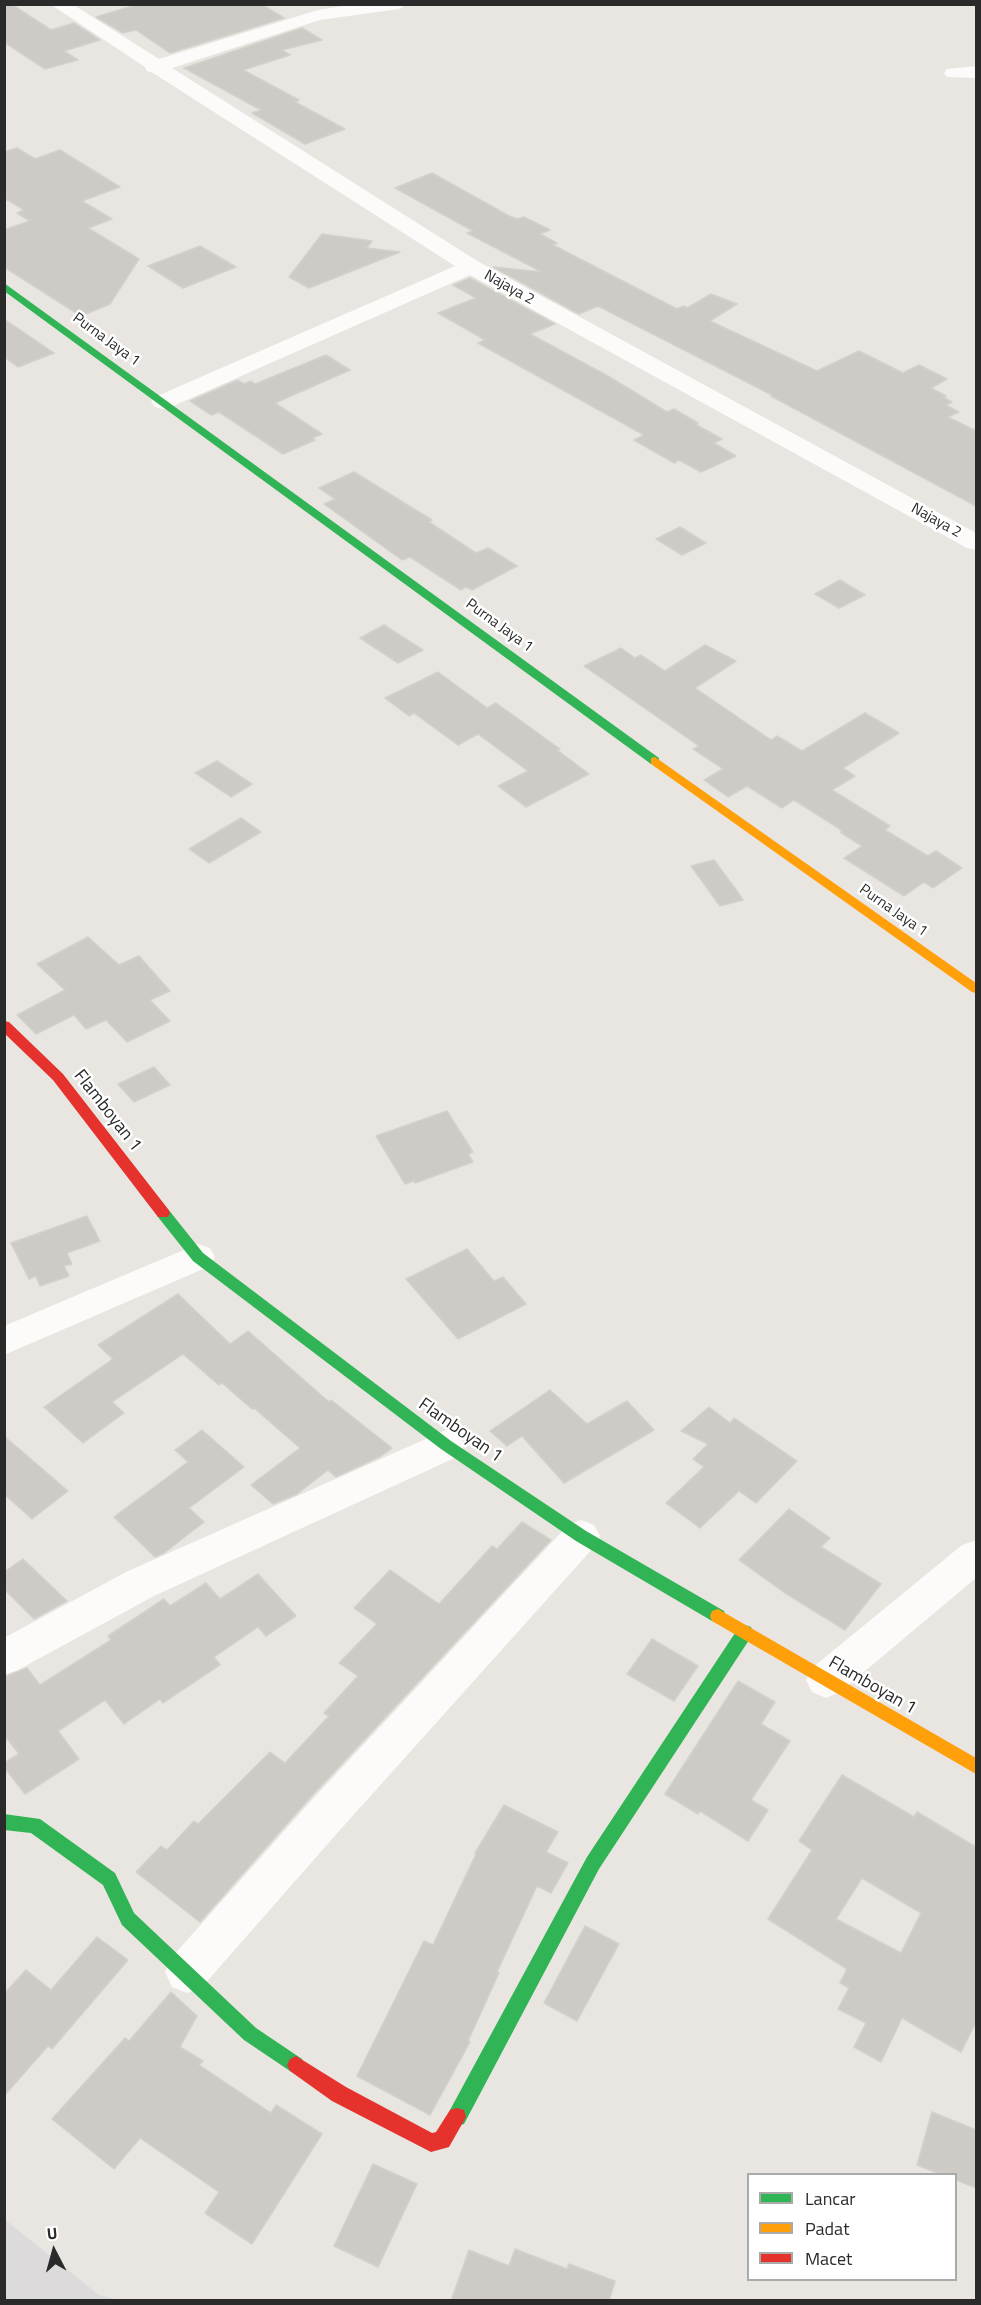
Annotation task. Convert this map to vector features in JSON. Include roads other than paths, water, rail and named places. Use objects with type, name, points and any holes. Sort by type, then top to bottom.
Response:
[{"type":"street","name":"Najaya 2","points":[[59,4],[154,67],[471,267],[976,543]]},
{"type":"street","points":[[154,67],[318,15],[399,4]]},
{"type":"street","points":[[954,73],[976,72]]},
{"type":"street","points":[[163,402],[471,267]]},
{"type":"street","name":"Purna Jaya 1","points":[[4,286],[751,831],[976,989]]},
{"type":"street","name":"Flamboyan 1","points":[[4,1025],[58,1077],[198,1257],[446,1445],[581,1536],[976,1767]]},
{"type":"street","points":[[4,1341],[198,1257]]},
{"type":"street","points":[[4,1658],[140,1584],[446,1445]]},
{"type":"street","points":[[187,1972],[325,1816],[581,1536]]},
{"type":"street","points":[[826,1680],[976,1556]]},
{"type":"street","points":[[5,1822],[34,1825],[109,1879],[128,1919],[187,1972],[250,2034],[339,2094],[431,2143],[442,2140],[449,2132],[593,1863],[745,1632]]}]
